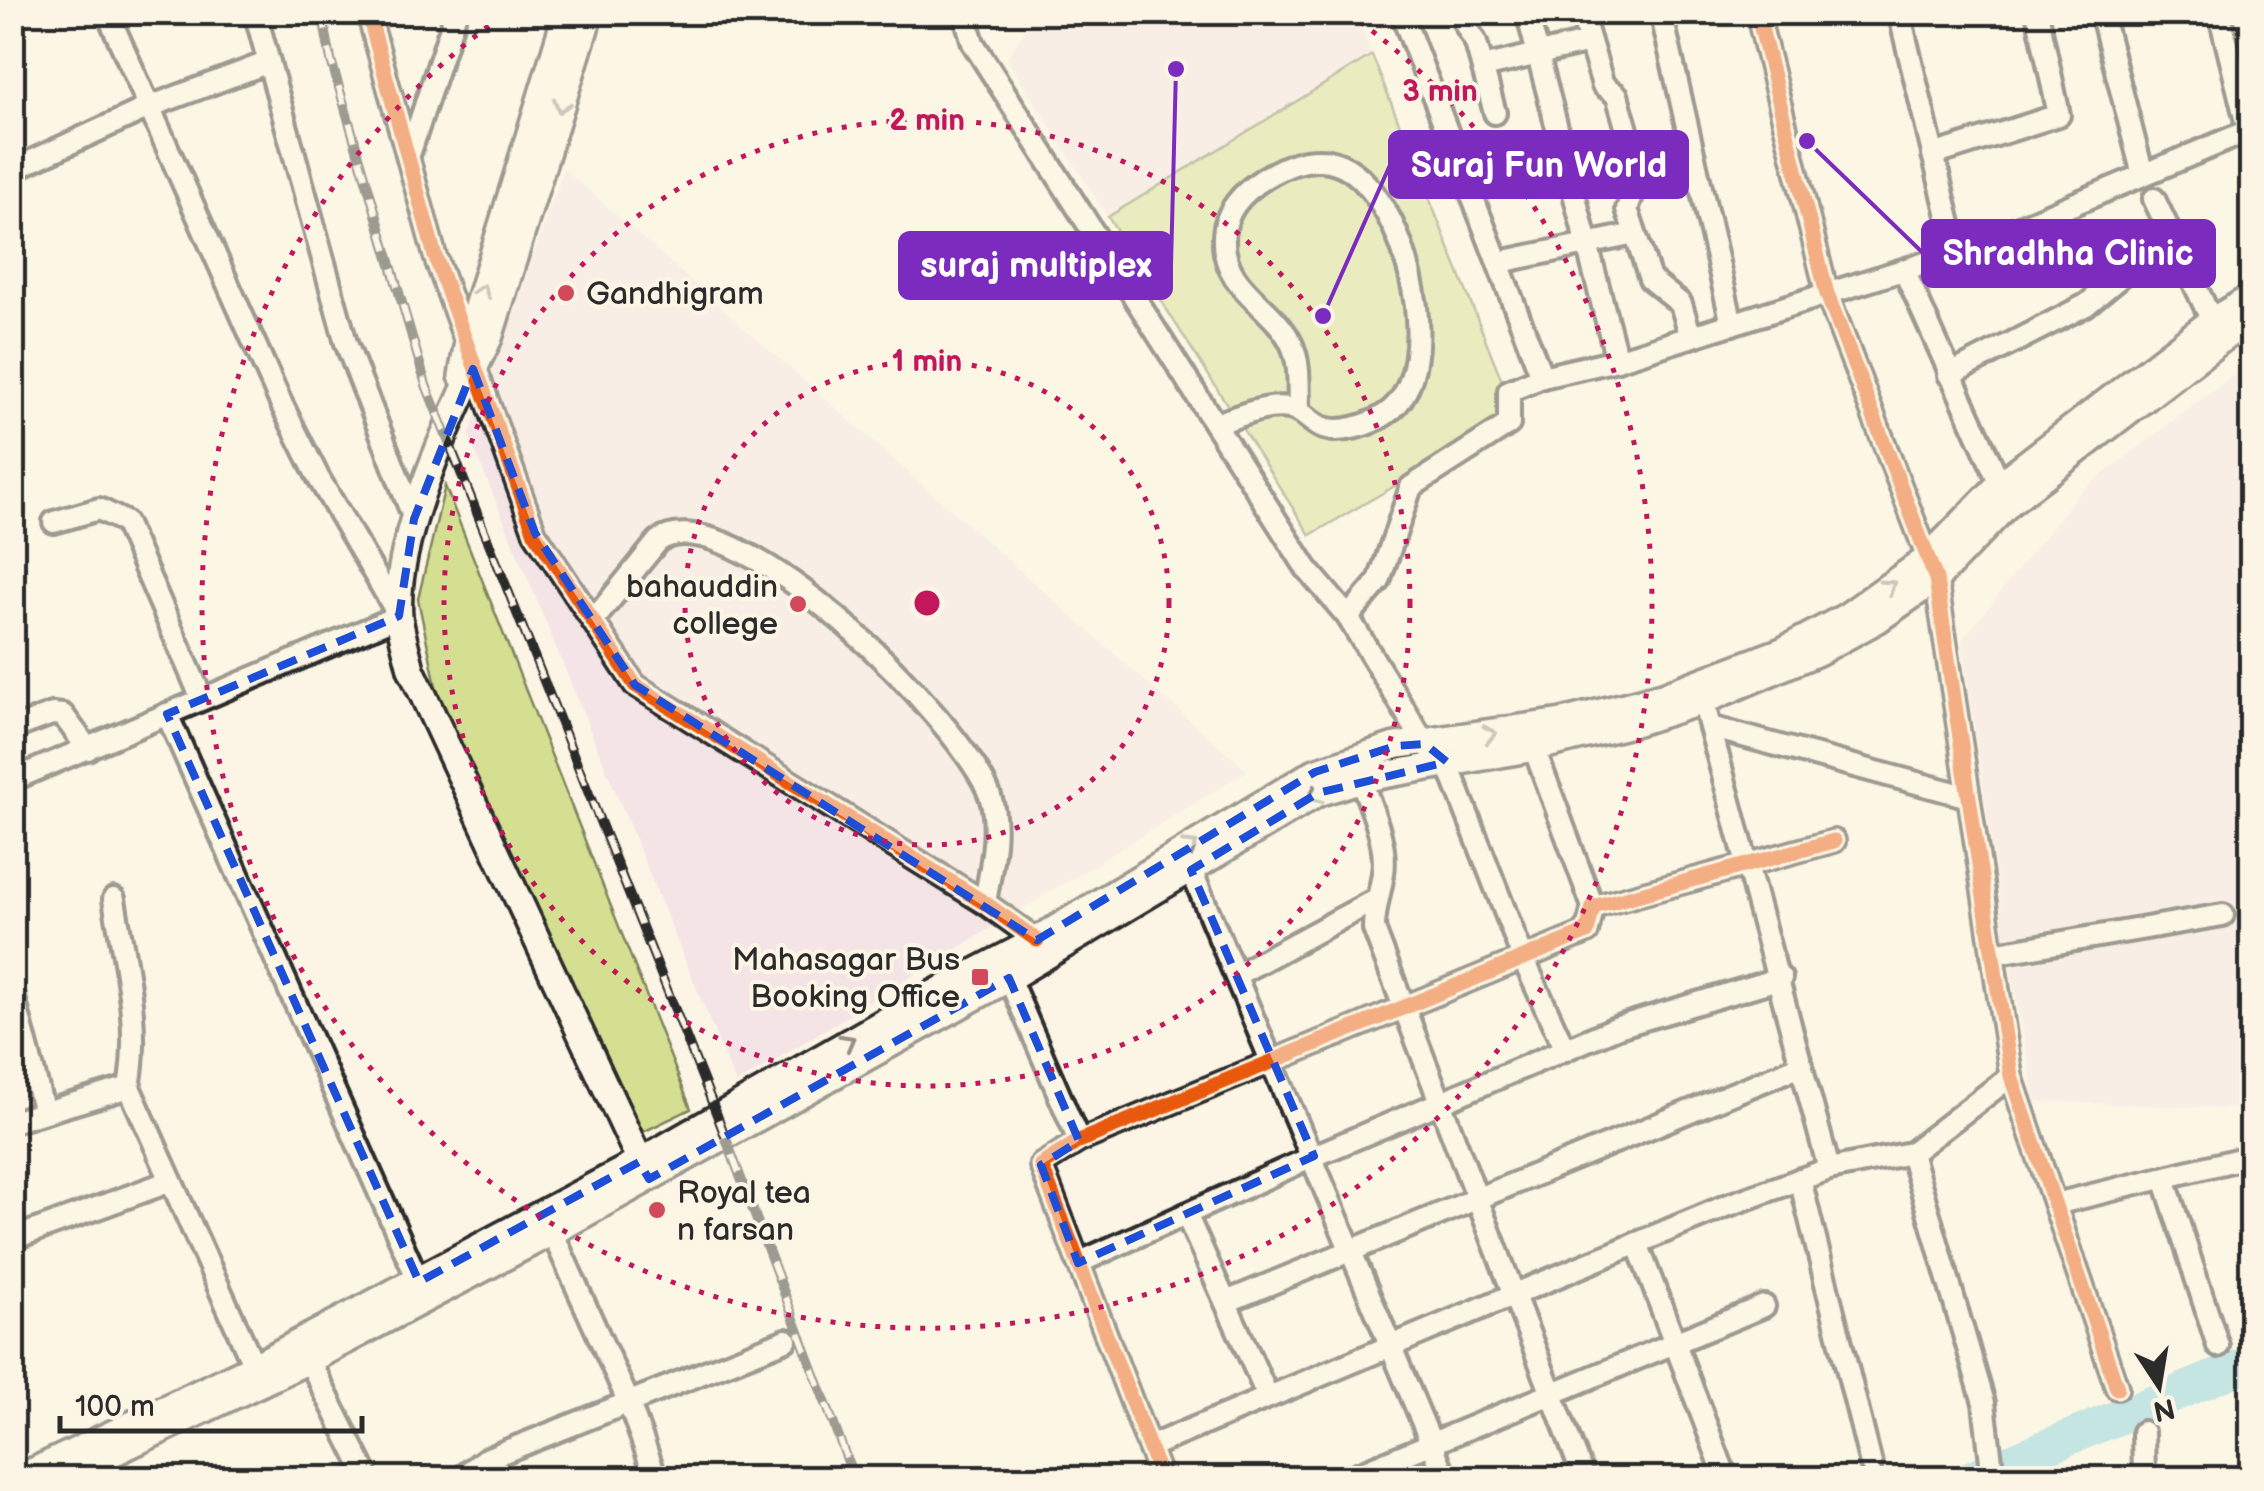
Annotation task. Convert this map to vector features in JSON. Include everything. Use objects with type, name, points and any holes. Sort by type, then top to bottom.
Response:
[{"type":"main road","points":[[566,12],[467,366],[414,519],[402,564],[399,616],[411,669],[644,1171]]},
{"type":"main road","points":[[467,366],[488,338],[590,12]]},
{"type":"main road","points":[[19,1478],[258,1375],[310,1360],[552,1232],[914,1004],[1037,940],[1314,772],[1395,746],[1562,722],[1664,696],[1782,651],[1932,569],[2000,484],[2212,321],[2252,297]]},
{"type":"main road","points":[[60,1478],[258,1375],[419,1282],[644,1171],[1009,978],[1318,793],[1361,779],[1534,748],[1703,702],[1832,644],[1932,569],[2008,502],[2252,316]]},
{"type":"street","points":[[12,780],[399,616],[280,402],[107,12]]},
{"type":"street","points":[[255,12],[346,343],[414,519]]},
{"type":"street","points":[[368,12],[467,366],[535,533],[635,684],[985,903],[1037,940]]},
{"type":"street","points":[[408,158],[456,12]]},
{"type":"street","points":[[964,12],[973,43],[1307,569],[1348,617],[1426,744],[1447,762],[1523,958],[1565,1050]]},
{"type":"street","points":[[1401,12],[1542,377]]},
{"type":"street","points":[[1458,12],[1476,43],[1495,112]]},
{"type":"street","points":[[1527,12],[1617,360]]},
{"type":"street","points":[[1581,12],[1603,85],[1618,95],[1640,175],[1627,208],[1650,279],[1681,304],[1691,337]]},
{"type":"street","points":[[1660,12],[1732,324]]},
{"type":"street","points":[[1757,12],[1827,294],[1932,569],[2011,1076],[2117,1388]]},
{"type":"street","points":[[1899,12],[1958,253]]},
{"type":"street","points":[[1933,155],[2059,115],[2037,12]]},
{"type":"street","points":[[2100,12],[2143,175]]},
{"type":"street","points":[[1348,617],[1379,581],[1412,487],[1509,424],[1509,391],[1542,377],[1617,360],[1958,253],[2143,175],[2250,139],[2246,100],[2220,12]]},
{"type":"street","points":[[1482,67],[1590,42]]},
{"type":"street","points":[[12,170],[149,107],[268,62]]},
{"type":"street","points":[[1216,424],[1267,408],[1299,410],[1321,427],[1338,430],[1386,414],[1414,379],[1418,356],[1416,311],[1390,224],[1371,191],[1352,171],[1332,161],[1305,160],[1244,191],[1230,214],[1224,238],[1231,274],[1291,342],[1298,363],[1299,410]]},
{"type":"street","points":[[2154,199],[2212,321]]},
{"type":"street","points":[[1500,262],[1635,234]]},
{"type":"street","points":[[1950,375],[2086,305],[2171,235]]},
{"type":"street","points":[[1904,270],[2000,484]]},
{"type":"street","points":[[54,522],[99,509],[125,522],[202,700]]},
{"type":"street","points":[[593,621],[658,541],[671,532],[690,532],[763,564],[840,618],[936,714],[990,797],[994,826],[985,903]]},
{"type":"street","points":[[1703,702],[1780,978],[1828,1169]]},
{"type":"street","points":[[167,714],[419,1282]]},
{"type":"street","points":[[12,729],[63,715],[88,748]]},
{"type":"street","points":[[1710,727],[1968,798]]},
{"type":"street","points":[[1161,1478],[1040,1165],[1080,1141],[1587,932],[1593,907],[1534,748]]},
{"type":"street","points":[[1361,779],[1382,846],[1383,873],[1374,901],[1374,929],[1584,1478]]},
{"type":"street","points":[[1593,907],[1834,842]]},
{"type":"street","points":[[1192,870],[1446,1478]]},
{"type":"street","points":[[114,899],[133,1012],[136,1052],[129,1087],[258,1375]]},
{"type":"street","points":[[1238,974],[1374,901]]},
{"type":"street","points":[[1992,954],[2222,916]]},
{"type":"street","points":[[1009,978],[1080,1141]]},
{"type":"street","points":[[1078,1263],[1314,1156],[1618,1027],[1780,978]]},
{"type":"street","points":[[12,990],[44,1112]]},
{"type":"street","points":[[1226,1302],[1802,1065]]},
{"type":"street","points":[[1149,1447],[1636,1242],[1828,1169],[1911,1153],[2011,1076]]},
{"type":"street","points":[[12,1122],[129,1087]]},
{"type":"street","points":[[1911,1153],[1984,1404],[1991,1439],[1992,1478]]},
{"type":"street","points":[[2055,1204],[2252,1156]]},
{"type":"street","points":[[2164,1178],[2218,1346]]},
{"type":"street","points":[[1800,1179],[1871,1464]]},
{"type":"street","points":[[12,1239],[171,1181]]},
{"type":"street","points":[[1186,1214],[1268,1397]]},
{"type":"street","points":[[552,1232],[629,1403],[656,1478]]},
{"type":"street","points":[[1636,1242],[1678,1342],[1726,1478]]},
{"type":"street","points":[[1348,1478],[1764,1306]]},
{"type":"street","points":[[462,1478],[486,1459],[786,1340]]},
{"type":"street","points":[[310,1360],[368,1478]]},
{"type":"street","points":[[2143,1432],[2144,1478]]},
{"type":"highlighted area","points":[[473,369],[535,533],[635,685],[1037,940],[1315,772],[1395,746],[1425,744],[1447,762],[1318,793],[1191,870],[1314,1156],[1078,1263],[1041,1165],[1079,1141],[1009,978],[649,1179],[639,1162],[419,1282],[167,714],[399,616],[414,519]]},
{"type":"shaded area","points":[[1037,12],[1356,13],[1372,55],[1108,217],[1007,58]]},
{"type":"shaded area","name":"bahauddin college","points":[[564,169],[1247,771],[736,1084],[469,436]]},
{"type":"shaded area","points":[[2251,362],[2251,1109],[2036,1101],[2008,954],[1962,641],[2080,492]]},
{"type":"green space","points":[[1372,55],[1516,416],[1310,535],[1108,217]]},
{"type":"green space","points":[[445,486],[691,1109],[641,1133],[439,700],[418,599]]},
{"type":"waterway","points":[[1971,1478],[2252,1362]]},
{"type":"railway","points":[[322,12],[331,60],[426,385],[717,1115],[854,1478]]},
{"type":"cycle path","points":[[368,12],[435,256],[535,533],[635,685],[985,903],[1037,940]]},
{"type":"cycle path","points":[[1757,12],[1827,294],[1936,579],[2011,1076],[2117,1388]]},
{"type":"cycle path","points":[[1161,1478],[1041,1165],[1079,1141],[1587,932],[1593,907],[1834,841]]},
{"type":"place","name":"suraj multiplex","points":[[1176,69]]},
{"type":"place","name":"Shradhha Clinic","points":[[1807,141]]},
{"type":"place","name":"Gandhigram","points":[[566,293]]},
{"type":"place","name":"Suraj Fun World","points":[[1323,316]]},
{"type":"place","name":"bahauddin college","points":[[798,604]]},
{"type":"place","name":"Mahasagar Bus Booking Office","points":[[980,977]]},
{"type":"place","name":"Royal tea n farsan","points":[[657,1210]]}]
